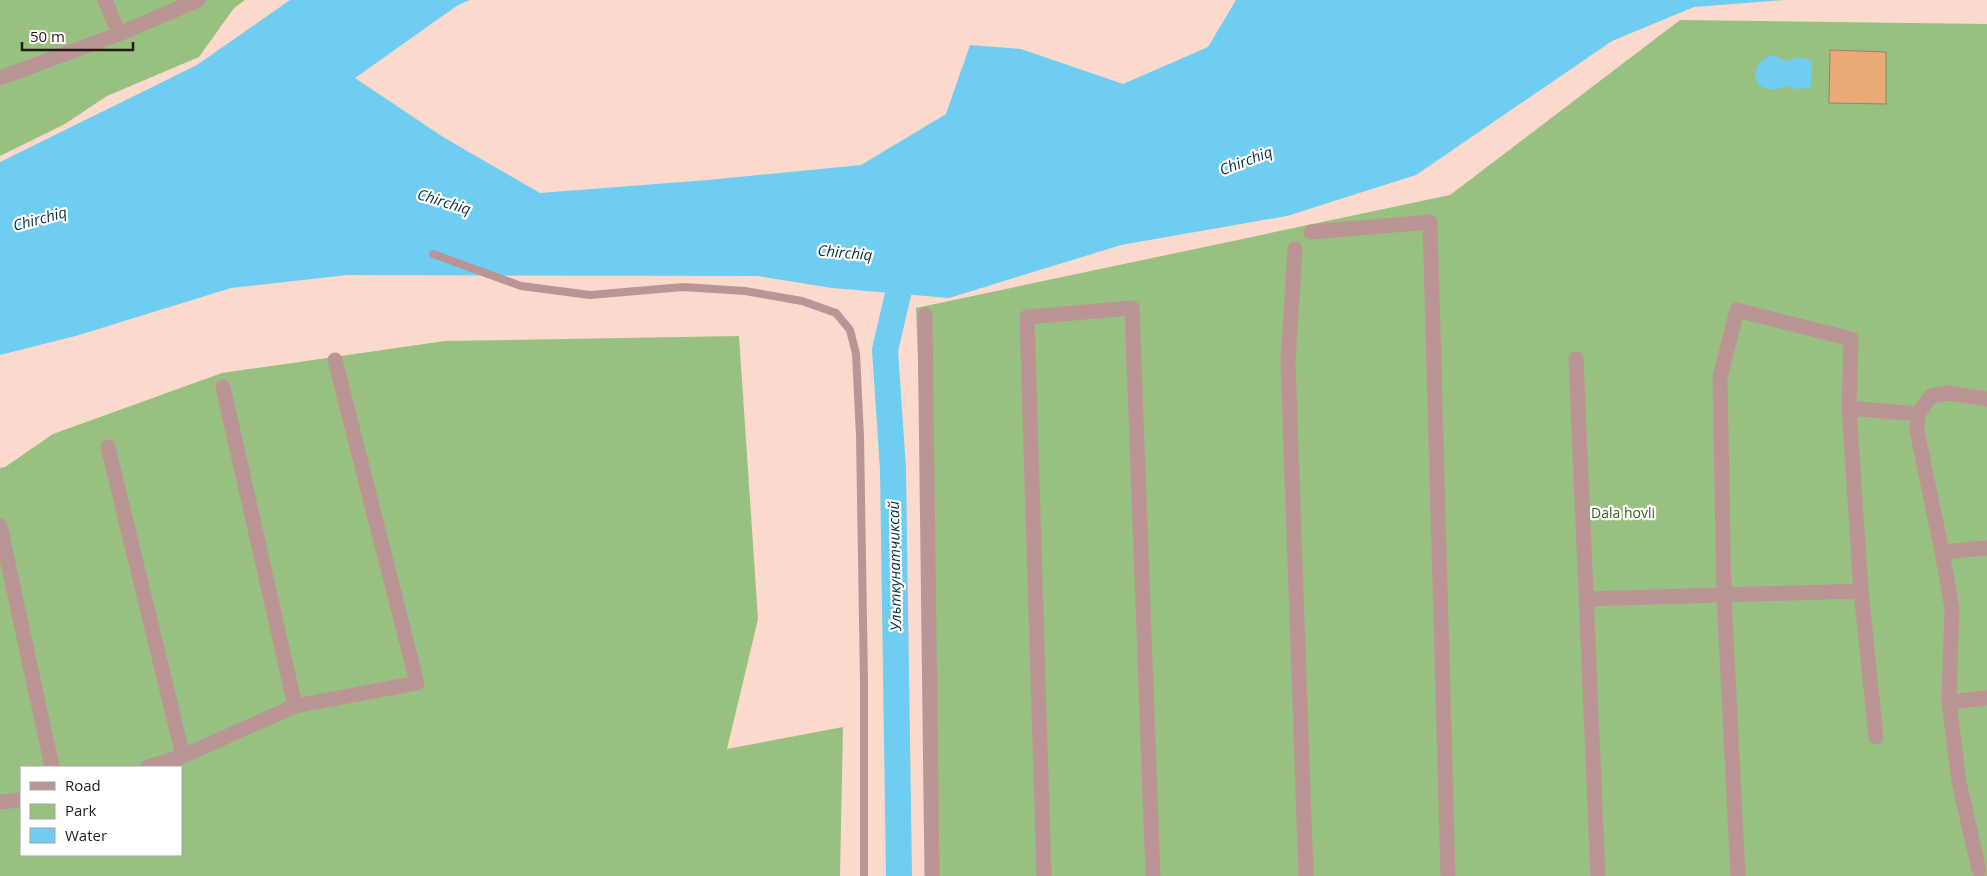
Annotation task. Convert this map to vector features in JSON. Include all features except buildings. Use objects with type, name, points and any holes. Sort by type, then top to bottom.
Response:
[{"type":"street","points":[[105,0],[119,34]]},
{"type":"street","points":[[0,78],[119,34],[198,0]]},
{"type":"street","points":[[1311,232],[1430,222],[1448,876]]},
{"type":"street","points":[[1295,249],[1288,362],[1306,876]]},
{"type":"street","points":[[1044,876],[1026,317],[1132,308],[1153,876]]},
{"type":"street","points":[[1738,876],[1724,596],[1720,377],[1737,310],[1852,340],[1849,408],[1861,591],[1876,737]]},
{"type":"street","points":[[925,315],[932,876]]},
{"type":"street","points":[[1576,359],[1598,876]]},
{"type":"street","points":[[151,766],[183,756],[295,706],[416,683],[335,360]]},
{"type":"street","points":[[223,387],[295,706]]},
{"type":"street","points":[[1979,872],[1959,782],[1949,702],[1952,608],[1917,431],[1918,414],[1931,396],[1948,393],[1987,399]]},
{"type":"street","points":[[1849,408],[1918,414]]},
{"type":"street","points":[[108,447],[183,756]]},
{"type":"street","points":[[0,526],[52,766]]},
{"type":"street","points":[[1942,552],[1987,548]]},
{"type":"street","points":[[1586,600],[1861,591]]},
{"type":"street","points":[[1949,702],[1987,698]]},
{"type":"street","points":[[0,802],[20,800]]},
{"type":"lane","points":[[433,254],[521,286],[590,295],[683,287],[745,290],[802,301],[836,313],[850,330],[856,354],[860,436],[864,691],[864,876]]},
{"type":"green space","points":[[0,0],[245,0],[234,8],[199,57],[107,96],[65,124],[0,156]]},
{"type":"green space","name":"Dala hovli","points":[[1680,20],[1987,24],[1987,876],[938,876],[916,308],[1450,195]]},
{"type":"green space","points":[[739,336],[758,619],[727,749],[843,727],[840,876],[0,876],[0,468],[5,467],[53,434],[222,373],[445,341]]},
{"type":"water","name":"Chirchiq","points":[[290,0],[470,0],[458,5],[355,78],[443,137],[540,193],[708,180],[861,165],[946,114],[970,45],[1021,49],[1123,84],[1208,47],[1236,0],[1784,0],[1694,7],[1612,41],[1416,175],[1287,216],[1121,245],[949,298],[832,288],[758,276],[347,275],[231,288],[79,335],[0,355],[0,162],[197,65]]},
{"type":"water","points":[[1772,55],[1786,61],[1792,60],[1795,57],[1812,60],[1811,88],[1794,89],[1788,86],[1768,89],[1761,86],[1757,82],[1755,72],[1761,62]]},
{"type":"waterway","name":"Ульткунатчиксай","points":[[899,876],[893,469],[885,350],[906,260]]}]
